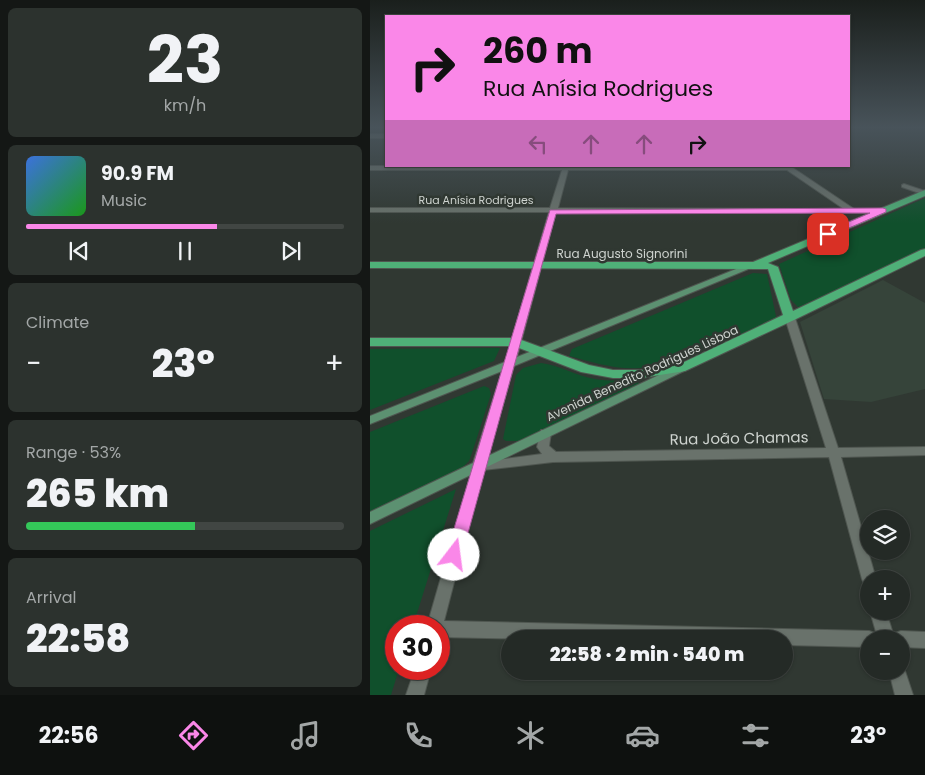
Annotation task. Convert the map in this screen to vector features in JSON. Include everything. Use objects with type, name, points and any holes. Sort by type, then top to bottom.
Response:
[{"type":"main road","points":[[370,420],[754,265],[925,192]]},
{"type":"main road","name":"Avenida Benedito Rodrigues Lisboa","points":[[370,518],[925,252]]},
{"type":"main road","name":"Rua Augusto Signorini","points":[[370,265],[754,265]]},
{"type":"main road","points":[[754,265],[773,267],[790,318]]},
{"type":"main road","points":[[370,342],[516,342],[586,369],[613,374],[641,374],[685,367]]},
{"type":"main road","points":[[478,466],[486,448],[516,342]]},
{"type":"street","points":[[516,342],[539,266],[565,167]]},
{"type":"street","points":[[370,168],[786,167],[852,211]]},
{"type":"street","points":[[907,185],[925,192]]},
{"type":"street","name":"Rua Anísia Rodrigues","points":[[370,210],[553,212],[883,211]]},
{"type":"street","points":[[790,318],[834,453],[866,570]]},
{"type":"street","points":[[545,433],[543,447],[553,457]]},
{"type":"street","name":"Rua João Chamas","points":[[478,466],[553,457],[925,451]]},
{"type":"street","points":[[438,615],[478,466]]},
{"type":"street","points":[[450,629],[860,639]]},
{"type":"street","points":[[910,639],[925,640]]},
{"type":"street","points":[[415,695],[419,680]]},
{"type":"street","points":[[900,680],[904,695]]},
{"type":"shaded area","points":[[883,280],[925,303],[925,389],[871,402],[824,399],[800,322]]},
{"type":"green space","points":[[925,198],[925,248],[818,301],[798,307],[791,300],[779,264]]},
{"type":"green space","points":[[753,273],[767,274],[777,321],[663,364],[640,368],[604,365],[569,356],[572,349]]},
{"type":"green space","points":[[500,348],[494,361],[370,410],[370,349]]},
{"type":"green space","points":[[541,363],[588,378],[634,381],[639,384],[520,441],[506,441],[503,439],[516,375],[523,368]]},
{"type":"green space","points":[[484,386],[489,388],[491,394],[469,461],[454,474],[370,514],[370,432]]},
{"type":"green space","points":[[456,489],[416,615],[385,615],[385,680],[396,680],[391,695],[370,695],[370,531]]},
{"type":"route","points":[[454,555],[478,466],[486,448],[553,212],[883,211],[828,234]]}]
